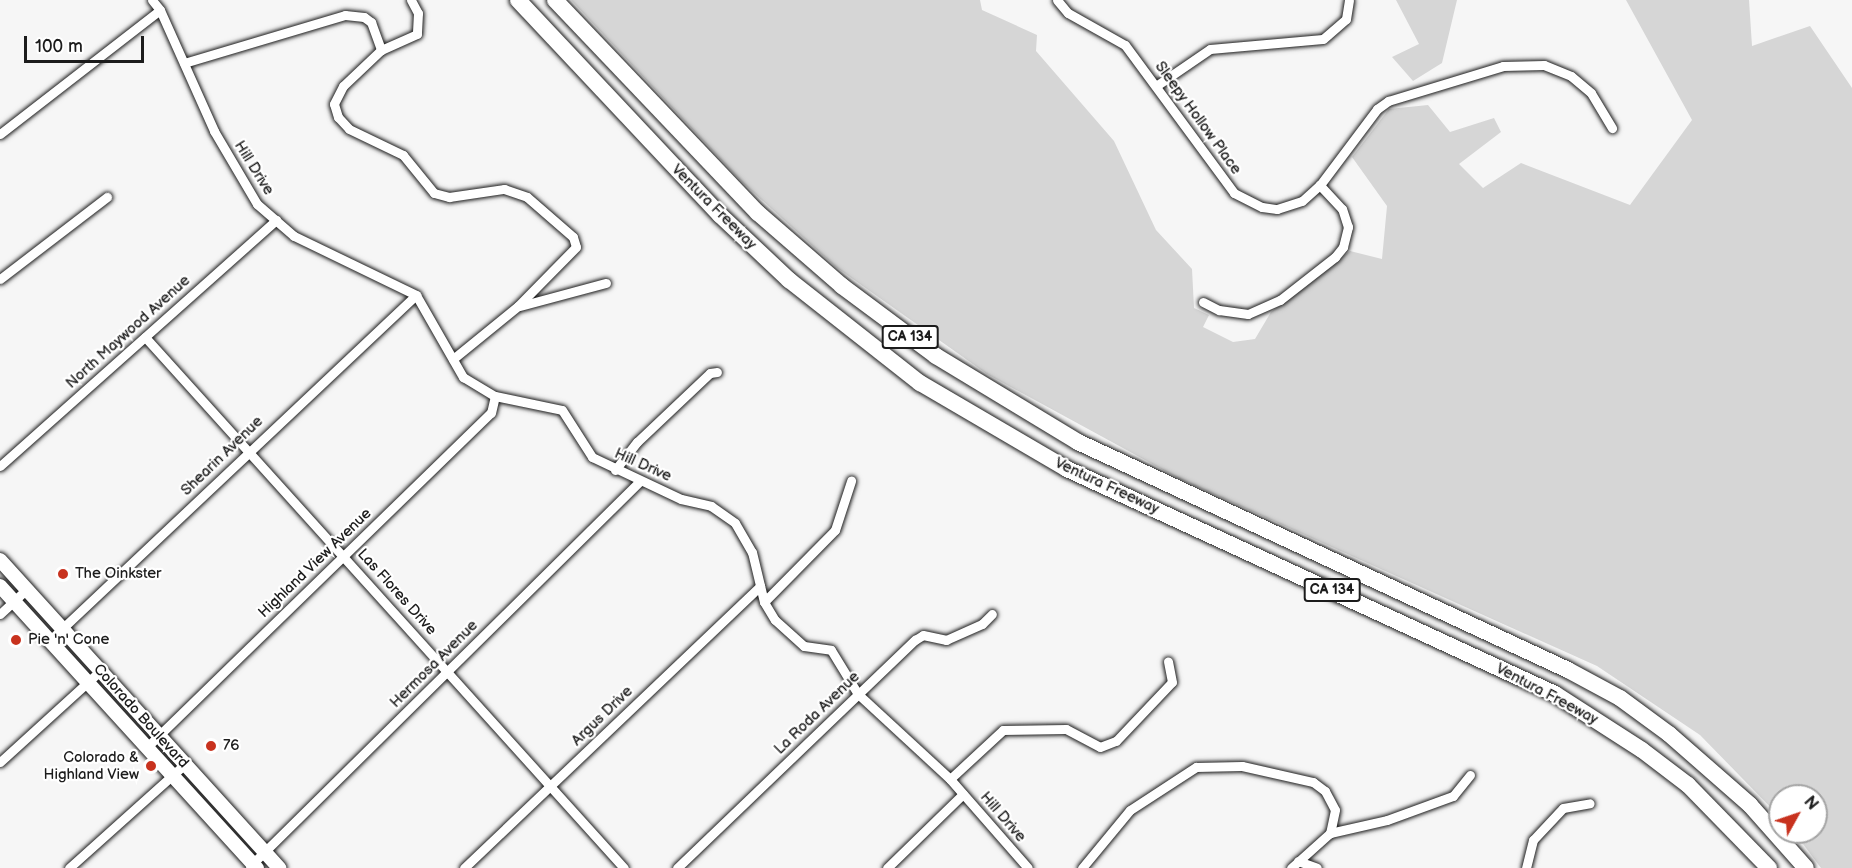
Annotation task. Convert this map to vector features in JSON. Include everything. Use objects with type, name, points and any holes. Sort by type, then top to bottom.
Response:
[{"type":"highway","name":"Ventura Freeway","points":[[518,0],[720,215],[789,280],[870,346],[988,425],[1067,469],[1555,694],[1642,750],[1688,785],[1769,868]]},
{"type":"highway","points":[[543,0],[716,186],[800,264],[875,324],[961,384],[1028,424],[1306,557],[1344,567]]},
{"type":"highway","name":"Ventura Freeway","points":[[555,0],[758,213],[842,286],[936,356],[1078,442],[1568,670],[1620,698],[1706,765],[1750,805],[1806,868]]},
{"type":"highway","points":[[870,346],[887,348],[962,399],[1080,466],[1529,672],[1594,706],[1680,766],[1740,823],[1780,868]]},
{"type":"highway","points":[[1706,765],[1710,776],[1754,819],[1796,868]]},
{"type":"main road","name":"Colorado Boulevard","points":[[0,560],[279,868]]},
{"type":"main road","name":"Colorado Boulevard","points":[[0,585],[253,867]]},
{"type":"street","name":"Hill Drive","points":[[152,0],[160,10],[214,132],[257,204],[294,236],[416,295],[463,377],[495,396],[562,410],[592,457],[640,482],[681,499],[711,506],[735,523],[752,552],[764,602],[775,620],[804,646],[831,650],[858,694],[950,779],[1028,868]]},
{"type":"street","points":[[411,0],[418,13],[417,34],[381,50],[343,86],[334,104],[349,129],[403,155],[434,193],[449,197],[504,189],[527,197],[573,237],[576,248],[518,306],[453,359]]},
{"type":"street","name":"Sleepy Hollow Place","points":[[1057,0],[1068,14],[1119,40],[1156,86],[1234,193],[1262,207],[1277,209],[1302,201],[1320,185],[1377,109],[1388,102],[1503,66],[1544,65],[1571,76],[1591,93],[1612,128]]},
{"type":"street","points":[[1156,86],[1210,49],[1323,39],[1346,19],[1349,0]]},
{"type":"street","points":[[0,134],[160,10]]},
{"type":"street","points":[[184,63],[345,15],[364,17],[371,22],[381,50]]},
{"type":"street","points":[[1203,302],[1219,310],[1248,314],[1280,300],[1335,256],[1343,247],[1348,227],[1342,209],[1320,185]]},
{"type":"street","points":[[0,279],[107,197]]},
{"type":"street","name":"North Maywood Avenue","points":[[0,466],[276,220]]},
{"type":"street","points":[[518,306],[606,283]]},
{"type":"street","name":"Shearin Avenue","points":[[49,641],[416,295]]},
{"type":"street","name":"Las Flores Drive","points":[[145,338],[624,868]]},
{"type":"street","points":[[615,470],[637,442],[710,373],[717,372]]},
{"type":"street","name":"Highland View Avenue","points":[[147,747],[491,413],[495,396]]},
{"type":"street","points":[[764,602],[835,530],[851,481]]},
{"type":"street","name":"Hermosa Avenue","points":[[253,867],[265,852],[640,482]]},
{"type":"street","name":"Argus Drive","points":[[464,868],[760,586]]},
{"type":"street","points":[[0,614],[26,590]]},
{"type":"street","name":"La Roda Avenue","points":[[677,868],[858,694],[923,635],[946,640],[982,624],[992,614]]},
{"type":"street","points":[[950,779],[1003,730],[1066,729],[1100,747],[1116,741],[1172,682],[1168,661]]},
{"type":"street","points":[[0,762],[100,671]]},
{"type":"street","points":[[69,868],[185,764]]},
{"type":"street","points":[[1082,868],[1130,810],[1196,767],[1242,766],[1313,782],[1325,791],[1335,810],[1330,834]]},
{"type":"street","points":[[1294,865],[1330,834],[1387,820],[1453,796],[1470,775]]},
{"type":"street","points":[[887,868],[963,794]]},
{"type":"street","points":[[1526,868],[1533,840],[1563,808],[1590,803]]},
{"type":"street","points":[[1294,865],[1317,868]]},
{"type":"shaded area","points":[[571,0],[980,0],[982,10],[1037,35],[1036,51],[1114,141],[1156,230],[1192,269],[1194,308],[1209,315],[1203,327],[1233,342],[1255,339],[1271,312],[1350,251],[1382,259],[1387,206],[1352,157],[1389,109],[1428,105],[1450,132],[1494,118],[1501,132],[1459,164],[1483,188],[1521,163],[1630,205],[1692,120],[1626,0],[1749,0],[1752,46],[1810,26],[1852,88],[1852,868],[1821,868],[1803,844],[1828,844],[1828,784],[1768,784],[1768,805],[1700,735],[1597,666],[1178,478],[987,374],[836,267],[742,182]]},
{"type":"shaded area","points":[[1396,0],[1457,0],[1442,63],[1413,81],[1392,57],[1419,44]]},
{"type":"place","name":"The Oinkster","points":[[63,574]]},
{"type":"place","name":"Pie 'n' Cone","points":[[16,640]]},
{"type":"place","name":"76","points":[[211,746]]},
{"type":"place","name":"Colorado & Highland View","points":[[151,766]]}]
